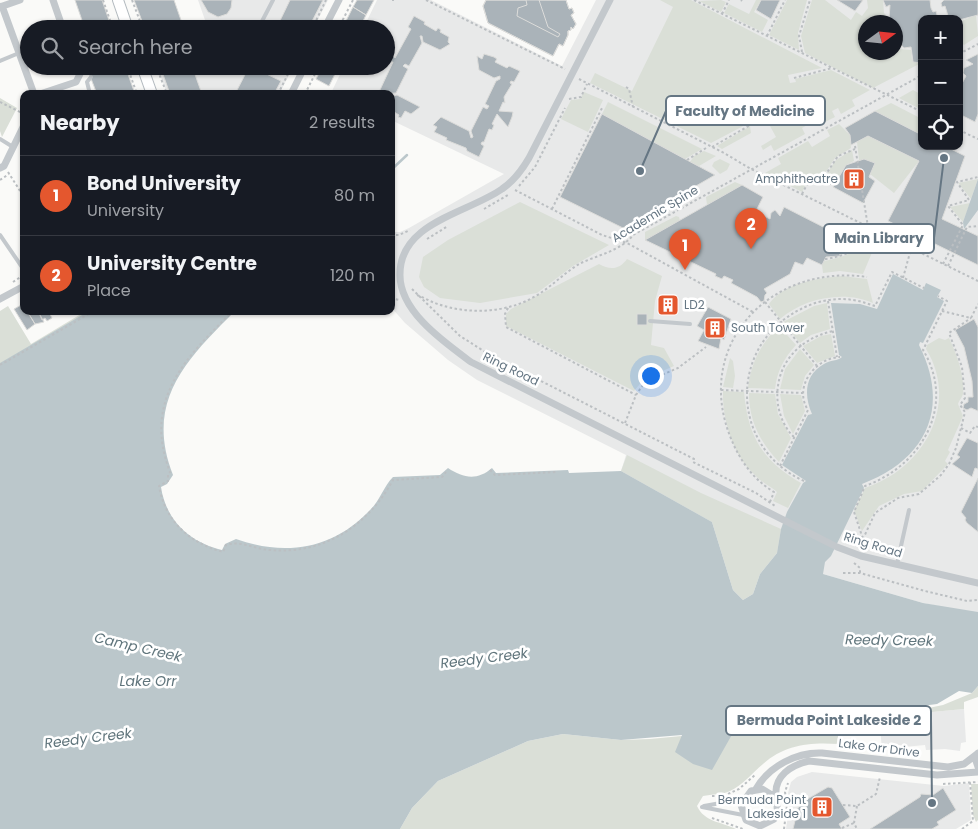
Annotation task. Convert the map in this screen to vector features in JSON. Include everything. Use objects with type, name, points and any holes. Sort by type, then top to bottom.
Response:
[{"type":"street","points":[[19,54],[1,7],[20,0]]},
{"type":"street","points":[[53,0],[60,20]]},
{"type":"street","points":[[118,0],[125,20]]},
{"type":"street","points":[[329,20],[339,0]]},
{"type":"street","name":"Ring Road","points":[[610,0],[529,158],[512,180],[490,197],[426,229],[404,249],[400,265],[400,281],[405,298],[435,336],[471,362],[837,546],[861,556],[978,583]]},
{"type":"street","points":[[27,75],[32,90]]},
{"type":"street","points":[[52,90],[76,82],[80,75]]},
{"type":"street","points":[[145,75],[151,90]]},
{"type":"street","points":[[293,90],[300,75]]},
{"type":"street","points":[[0,168],[20,134]]},
{"type":"street","points":[[0,299],[20,288]]},
{"type":"street","name":"Lake Orr Drive","points":[[756,789],[760,781],[785,762],[809,754],[822,753],[948,767],[964,764],[978,754]]},
{"type":"street","points":[[978,754],[978,767]]},
{"type":"street","name":"Lake Orr Drive","points":[[776,797],[778,783],[782,775],[792,766],[809,761],[938,775],[978,772]]},
{"type":"street","points":[[756,789],[767,790],[776,797],[778,809],[775,823],[756,827],[743,815],[743,799],[756,789]]},
{"type":"lane","points":[[263,20],[273,0]]},
{"type":"lane","points":[[0,61],[19,54]]},
{"type":"lane","points":[[89,90],[87,82],[90,77]]},
{"type":"lane","points":[[0,140],[14,147]]},
{"type":"lane","points":[[0,235],[20,264]]},
{"type":"lane","points":[[650,321],[690,324]]},
{"type":"lane","points":[[897,564],[909,510]]},
{"type":"lane","points":[[743,799],[702,807],[743,815]]},
{"type":"path","points":[[103,0],[110,20]]},
{"type":"path","points":[[132,0],[140,20]]},
{"type":"path","points":[[316,20],[326,0]]},
{"type":"path","points":[[343,20],[353,0]]},
{"type":"path","points":[[426,0],[572,74],[802,195],[978,281]]},
{"type":"path","points":[[694,0],[918,110]]},
{"type":"path","points":[[722,14],[729,0]]},
{"type":"path","points":[[767,36],[785,0]]},
{"type":"path","points":[[804,54],[799,44],[799,36],[810,0]]},
{"type":"path","points":[[963,52],[978,44]]},
{"type":"path","points":[[794,78],[832,68]]},
{"type":"path","points":[[130,75],[136,90]]},
{"type":"path","points":[[160,75],[165,90]]},
{"type":"path","points":[[280,90],[288,75]]},
{"type":"path","points":[[307,90],[314,75]]},
{"type":"path","name":"Academic Spine","points":[[624,423],[490,355],[460,336],[416,295],[435,304],[462,309],[488,312],[508,308],[541,293],[580,264],[627,243],[633,235],[918,77]]},
{"type":"path","points":[[585,88],[588,84]]},
{"type":"path","points":[[626,87],[629,89],[633,107]]},
{"type":"path","points":[[0,102],[20,112]]},
{"type":"path","points":[[552,208],[603,106]]},
{"type":"path","points":[[712,147],[764,117]]},
{"type":"path","points":[[963,132],[978,139]]},
{"type":"path","points":[[822,180],[838,156],[855,147],[869,228]]},
{"type":"path","points":[[687,160],[706,148]]},
{"type":"path","points":[[0,180],[9,174],[20,191]]},
{"type":"path","points":[[802,195],[812,175],[833,185]]},
{"type":"path","points":[[943,264],[963,225],[948,206],[970,200],[957,182],[978,176]]},
{"type":"path","points":[[515,190],[602,235],[627,243],[753,312]]},
{"type":"path","points":[[948,266],[967,227],[978,226]]},
{"type":"path","points":[[825,259],[838,258],[853,249],[877,242],[881,234]]},
{"type":"path","points":[[903,278],[911,248]]},
{"type":"path","points":[[804,481],[780,466],[758,438],[748,410],[747,390],[753,356],[761,343],[780,322],[811,304],[852,300],[875,306],[892,272],[924,288]]},
{"type":"path","points":[[706,347],[678,368],[645,382],[636,395],[624,423],[694,458],[693,462],[756,493],[770,502],[774,492],[750,473],[731,439],[724,414],[721,390],[725,363],[732,344],[753,312],[764,301],[785,288],[812,278],[843,274],[867,277]]},
{"type":"path","points":[[863,540],[854,512],[865,486],[885,479],[907,462],[921,444],[932,421],[936,398],[935,382],[930,362],[923,350],[947,300],[938,296]]},
{"type":"path","points":[[764,301],[817,366]]},
{"type":"path","points":[[780,466],[808,410],[803,393],[807,378],[817,366],[838,357],[828,301]]},
{"type":"path","points":[[858,546],[863,540],[875,513],[898,498],[919,494],[941,475],[949,464],[956,448],[965,412],[960,405],[964,398],[964,379],[957,351],[949,333],[971,318],[978,304]]},
{"type":"path","points":[[508,308],[505,314],[506,327],[636,395]]},
{"type":"path","points":[[942,311],[971,318]]},
{"type":"path","points":[[0,365],[87,315]]},
{"type":"path","points":[[229,315],[194,349],[181,367],[166,402],[162,424],[163,443],[170,472],[168,474],[168,481],[159,486],[168,513],[186,535],[206,547],[223,552],[226,545],[238,542],[269,550],[307,549],[326,543],[361,522],[374,508],[393,480],[442,477],[446,472]]},
{"type":"path","points":[[794,437],[780,413],[778,391],[783,368],[800,346],[816,335],[833,331]]},
{"type":"path","points":[[721,390],[803,393]]},
{"type":"path","points":[[961,428],[970,433],[975,426],[978,427]]},
{"type":"path","points":[[490,470],[495,474],[557,472]]},
{"type":"path","points":[[851,561],[860,568],[860,573]]},
{"type":"path","points":[[843,573],[860,573],[967,601],[978,600]]},
{"type":"path","points":[[843,805],[857,806],[876,794],[881,777],[871,776]]},
{"type":"path","points":[[784,829],[787,805],[785,792],[792,778]]},
{"type":"path","points":[[962,829],[974,821],[970,782]]},
{"type":"path","points":[[936,783],[978,782]]},
{"type":"path","points":[[857,806],[854,823],[857,829]]},
{"type":"path","points":[[712,818],[744,829]]},
{"type":"path","points":[[842,828],[854,823]]},
{"type":"shaded area","points":[[198,0],[328,0],[318,20],[205,20]]},
{"type":"shaded area","points":[[377,0],[431,0],[562,66],[596,0],[978,0],[978,614],[923,603],[823,574],[712,522],[621,471],[626,455],[477,380],[448,360],[405,323],[395,312],[395,232],[409,228],[504,174],[395,122],[395,90],[332,90],[340,75],[395,75],[395,20],[367,20]]},
{"type":"shaded area","points":[[660,0],[691,0],[822,68],[788,75],[790,83],[796,82],[795,79],[831,70],[870,90],[852,100],[855,106],[841,114],[838,108],[832,111],[835,117],[823,123],[820,118],[802,128],[805,134],[774,151],[771,145],[763,150],[761,146],[776,137],[764,115],[711,143],[590,83],[595,73],[632,91],[673,7]]},
{"type":"shaded area","points":[[721,0],[726,2],[721,12],[699,1]]},
{"type":"shaded area","points":[[756,0],[761,0],[754,12],[768,20],[762,32],[724,13],[729,4],[749,14]]},
{"type":"shaded area","points":[[787,0],[807,0],[798,33],[799,50],[769,35]]},
{"type":"shaded area","points":[[812,0],[825,0],[851,20],[856,12],[860,15],[858,15],[858,60],[903,60],[903,49],[911,50],[912,60],[918,62],[918,65],[873,88],[805,53],[801,36]]},
{"type":"shaded area","points":[[867,0],[883,0],[884,13],[886,15],[863,15],[868,8]]},
{"type":"shaded area","points":[[976,15],[978,36],[964,45],[963,44],[963,20]]},
{"type":"shaded area","points":[[160,75],[289,75],[281,90],[166,90]]},
{"type":"shaded area","points":[[913,90],[918,93],[918,108],[899,98]]},
{"type":"shaded area","points":[[584,92],[603,100],[588,132],[561,119],[571,100],[580,99]]},
{"type":"shaded area","points":[[0,98],[17,108],[2,137],[0,131]]},
{"type":"shaded area","points":[[608,102],[702,149],[685,159],[602,114]]},
{"type":"shaded area","points":[[891,103],[918,117],[918,133],[875,111]]},
{"type":"shaded area","points":[[839,124],[850,135],[851,148],[835,158],[822,178],[812,174],[802,192],[765,173],[781,164],[778,158],[808,141],[812,147],[830,136],[827,130]]},
{"type":"shaded area","points":[[750,126],[751,133],[722,149],[717,146]]},
{"type":"shaded area","points":[[868,136],[919,161],[894,193],[870,174],[875,163],[859,160],[857,142]]},
{"type":"shaded area","points":[[852,150],[854,161],[846,165],[834,184],[823,179],[836,160]]},
{"type":"shaded area","points":[[704,151],[716,156],[699,166],[690,162],[694,156]]},
{"type":"shaded area","points":[[720,159],[730,164],[727,170],[720,174],[712,166],[714,162]]},
{"type":"shaded area","points":[[978,179],[971,199],[958,183]]},
{"type":"shaded area","points":[[735,182],[742,185],[707,205],[706,197]]},
{"type":"shaded area","points":[[520,202],[609,245],[573,266],[537,293],[480,303],[440,298],[424,287],[419,277],[423,257],[448,240]]},
{"type":"shaded area","points":[[970,203],[963,222],[950,207]]},
{"type":"shaded area","points":[[676,216],[679,217],[680,221],[645,240],[645,232]]},
{"type":"shaded area","points":[[842,223],[876,240],[851,248],[840,256],[839,242],[833,242]]},
{"type":"shaded area","points":[[876,243],[863,274],[840,271],[823,273],[822,265],[824,261],[844,256]]},
{"type":"shaded area","points":[[627,259],[662,276],[655,301],[651,345],[664,348],[674,366],[644,379],[634,391],[506,326],[506,314],[511,309],[599,264],[614,268],[624,263]]},
{"type":"shaded area","points":[[842,276],[867,279],[873,303],[850,297],[825,298],[801,306],[780,319],[769,304],[775,297],[792,286],[822,278]]},
{"type":"shaded area","points":[[827,303],[830,329],[811,335],[800,343],[783,322],[814,306]]},
{"type":"shaded area","points":[[8,306],[31,344],[79,315],[90,315],[0,369],[0,311]]},
{"type":"shaded area","points":[[779,326],[796,345],[782,365],[777,376],[775,389],[748,388],[754,362],[762,346]]},
{"type":"shaded area","points":[[831,334],[835,356],[817,363],[803,346],[821,336]]},
{"type":"shaded area","points":[[939,338],[945,340],[949,338],[960,366],[963,380],[963,394],[958,404],[963,416],[948,450],[950,452],[945,461],[948,464],[922,491],[904,494],[879,506],[862,531],[854,511],[865,488],[886,479],[904,466],[919,450],[930,432],[937,412],[939,391],[936,370],[926,349],[927,345]]},
{"type":"shaded area","points":[[800,349],[814,365],[805,376],[801,390],[780,389],[785,369]]},
{"type":"shaded area","points":[[730,358],[733,361],[735,376],[733,388],[723,387]]},
{"type":"shaded area","points":[[723,391],[744,392],[749,422],[759,446],[776,465],[801,483],[788,508],[773,501],[777,492],[757,477],[741,458],[730,436],[727,425],[724,413]]},
{"type":"shaded area","points":[[749,393],[775,394],[778,414],[791,438],[779,462],[766,447],[753,422]]},
{"type":"shaded area","points":[[780,394],[801,395],[805,411],[793,434],[784,416]]},
{"type":"shaded area","points":[[627,455],[701,493],[781,529],[777,553],[760,574],[753,594],[743,600],[733,590],[712,522],[621,471]]},
{"type":"shaded area","points":[[978,686],[978,697],[964,702],[964,709],[890,716],[943,705],[972,693]]},
{"type":"shaded area","points":[[964,709],[966,742],[961,743],[960,751],[945,749],[926,750],[925,745],[882,749],[879,717]]},
{"type":"shaded area","points":[[816,724],[837,729],[839,744],[818,743],[789,748],[771,757],[730,791],[703,796],[697,806],[704,815],[736,829],[400,829],[412,808],[438,781],[528,741],[563,734],[621,740],[650,739],[734,731],[785,731]]},
{"type":"shaded area","points":[[812,772],[944,786],[969,783],[971,820],[956,829],[786,829],[790,802],[788,793],[791,782],[797,777]]},
{"type":"shaded area","points":[[971,784],[978,784],[978,820],[976,822],[973,815]]},
{"type":"water","points":[[978,179],[978,210],[964,229],[963,222]]},
{"type":"water","name":"Lake Orr","points":[[893,274],[923,290],[926,283],[941,290],[937,297],[944,301],[923,343],[920,342],[919,345],[928,368],[933,390],[932,410],[926,429],[917,446],[902,461],[884,474],[862,484],[864,488],[831,556],[825,562],[823,574],[923,603],[978,612],[978,686],[972,693],[959,691],[937,704],[877,714],[853,724],[816,724],[785,731],[734,731],[712,770],[693,764],[675,752],[682,735],[621,740],[563,734],[528,741],[438,781],[412,808],[400,829],[0,829],[0,363],[82,315],[231,315],[201,346],[187,364],[175,383],[167,403],[164,425],[165,449],[173,475],[167,484],[161,487],[168,510],[174,519],[181,528],[199,541],[222,550],[225,544],[236,539],[273,548],[308,546],[325,541],[357,523],[371,509],[393,477],[440,475],[448,468],[470,477],[481,475],[492,468],[496,473],[568,470],[569,473],[621,471],[712,522],[733,590],[743,600],[753,594],[760,574],[777,553],[781,529],[787,512],[803,483],[806,481],[782,465],[808,415],[812,414],[807,393],[809,380],[817,369],[824,364],[842,357],[839,355],[831,303],[860,304],[877,309]]},
{"type":"building","points":[[75,0],[102,0],[109,20],[82,20]]},
{"type":"building","points":[[134,0],[174,0],[181,20],[142,20]]},
{"type":"building","points":[[201,0],[232,0],[231,8],[227,14],[218,17],[208,12]]},
{"type":"building","points":[[290,0],[323,0],[313,20],[280,20]]},
{"type":"building","points":[[357,0],[374,0],[366,15],[353,7]]},
{"type":"building","points":[[486,0],[526,0],[527,5],[518,8],[517,16],[558,37],[560,34],[548,27],[539,0],[566,0],[569,9],[572,8],[574,13],[571,15],[576,24],[573,29],[571,27],[571,30],[568,31],[563,46],[559,44],[553,56],[488,23],[483,6]]},
{"type":"building","points":[[486,0],[566,0],[569,9],[572,8],[574,13],[571,15],[576,24],[573,29],[571,27],[571,30],[568,31],[563,46],[559,44],[553,56],[488,23],[483,6]]},
{"type":"building","points":[[761,0],[780,0],[771,19],[756,10]]},
{"type":"building","points":[[837,0],[863,0],[855,11]]},
{"type":"building","points":[[883,0],[930,0],[931,8],[933,12],[936,11],[937,15],[918,15],[918,63],[913,62],[911,47],[903,47],[903,15],[889,15],[890,5],[886,7]]},
{"type":"building","points":[[944,0],[978,0],[978,15],[963,19],[963,15],[948,15],[945,6],[942,7],[941,3]]},
{"type":"building","points":[[353,7],[366,15],[364,20],[346,20]]},
{"type":"building","points":[[414,16],[436,31],[438,28],[441,30],[440,32],[449,37],[448,42],[450,44],[440,50],[423,42],[422,36],[420,36],[422,43],[409,66],[405,64],[403,66],[408,69],[396,93],[395,90],[380,90],[387,75],[395,75],[395,58],[411,29],[408,27]]},
{"type":"building","points":[[484,54],[494,57],[497,59],[495,62],[507,68],[509,66],[520,71],[514,82],[511,81],[510,83],[512,84],[504,97],[505,103],[503,102],[499,111],[513,112],[508,127],[497,114],[492,124],[494,125],[492,130],[489,129],[484,142],[481,144],[484,146],[479,157],[467,151],[466,148],[446,140],[447,138],[434,132],[437,127],[433,125],[441,117],[469,131],[471,138],[473,137],[471,131],[483,107],[487,109],[489,106],[485,104],[496,81],[500,79],[500,76],[494,78],[479,70],[477,56],[482,59]]},
{"type":"building","points":[[978,54],[978,114],[975,122],[963,116],[963,82],[966,76],[963,73],[964,68],[973,64],[966,60]]},
{"type":"building","points":[[90,75],[128,75],[134,90],[95,90]]},
{"type":"building","points":[[163,75],[195,75],[201,90],[169,90]]},
{"type":"building","points":[[245,75],[268,75],[281,81],[276,90],[237,90]]},
{"type":"building","points":[[318,75],[334,75],[329,86],[316,79]]},
{"type":"building","points":[[395,96],[420,107],[411,114],[405,111],[401,118],[398,117],[399,115],[395,112]]},
{"type":"building","points":[[875,111],[918,133],[918,150],[953,150],[965,156],[942,219],[978,236],[978,265],[888,221],[919,161],[868,136],[851,145],[850,135],[845,128]]},
{"type":"building","points":[[602,114],[715,175],[623,228],[560,197]]},
{"type":"building","name":"Amphitheatre","points":[[864,159],[875,163],[869,177],[875,181],[863,203],[833,187],[846,165]]},
{"type":"building","points":[[742,185],[763,197],[746,231],[754,235],[764,216],[770,219],[771,213],[775,210],[780,216],[784,207],[837,234],[833,242],[839,241],[840,256],[826,257],[822,265],[807,258],[803,265],[795,262],[790,274],[764,289],[767,293],[764,301],[761,302],[757,297],[731,283],[733,280],[724,276],[722,279],[715,276],[716,274],[645,240]]},
{"type":"building","name":"LD2","points":[[668,296],[676,299],[668,314],[661,311]]},
{"type":"building","points":[[20,306],[20,315],[29,315],[35,324],[27,330],[14,309]]},
{"type":"building","name":"South Tower","points":[[708,307],[731,319],[724,340],[721,338],[719,349],[698,341],[704,330],[697,326]]},
{"type":"building","points":[[637,314],[647,314],[647,325],[637,325]]},
{"type":"building","points":[[29,315],[40,315],[44,322],[35,324]]},
{"type":"building","points":[[40,315],[50,315],[52,318],[47,321],[45,318],[42,320]]},
{"type":"building","points":[[974,319],[978,327],[978,411],[971,408],[967,410],[963,408],[964,404],[968,402],[968,397],[973,397],[972,381],[964,347],[955,330]]},
{"type":"building","points":[[967,438],[978,443],[978,469],[975,468],[972,477],[952,464],[960,457],[957,455]]},
{"type":"building","points":[[978,478],[978,532],[967,523],[966,518],[961,512]]},
{"type":"building","name":"Bermuda Point Lakeside 1","points":[[828,787],[832,788],[850,817],[839,824],[842,829],[793,829],[798,808],[804,801]]},
{"type":"building","points":[[943,788],[956,810],[937,822],[939,825],[932,829],[870,829],[920,797],[921,794],[933,795]]},
{"type":"waterway","points":[[395,166],[407,155]]},
{"type":"place","name":"Main Library","points":[[944,158]]},
{"type":"place","name":"Faculty of Medicine","points":[[640,171]]},
{"type":"place","name":"Amphitheatre","points":[[854,179]]},
{"type":"place","name":"University Centre","points":[[751,249]]},
{"type":"place","name":"Bond University","points":[[685,270]]},
{"type":"place","name":"LD2","points":[[668,305]]},
{"type":"place","name":"South Tower","points":[[715,328]]},
{"type":"place","name":"Bermuda Point Lakeside 2","points":[[932,803]]},
{"type":"place","name":"Bermuda Point Lakeside 1","points":[[822,807]]},
{"type":"water label","name":"Reedy Creek","points":[[889,640]]},
{"type":"water label","name":"Camp Creek","points":[[138,647]]},
{"type":"water label","name":"Reedy Creek","points":[[484,658]]},
{"type":"water label","name":"Reedy Creek","points":[[88,738]]}]
